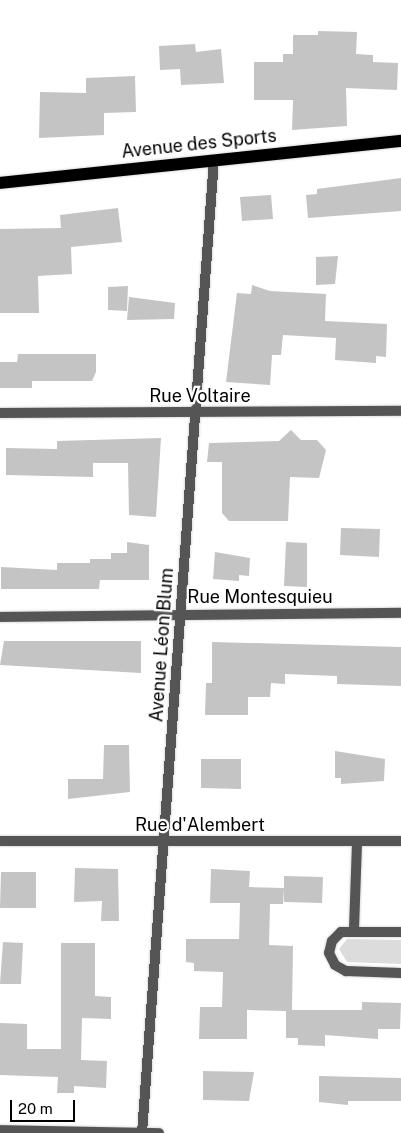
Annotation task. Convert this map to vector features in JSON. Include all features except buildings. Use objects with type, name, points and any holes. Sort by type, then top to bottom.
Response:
[{"type":"main road","name":"Avenue des Sports","points":[[0,183],[401,141]]},
{"type":"street","name":"Avenue Léon Blum","points":[[142,1132],[214,160]]},
{"type":"street","name":"Rue Voltaire","points":[[0,413],[401,412]]},
{"type":"street","name":"Rue Montesquieu","points":[[0,617],[180,614],[401,614]]},
{"type":"street","name":"Rue d'Alembert","points":[[0,841],[401,841]]},
{"type":"street","points":[[354,930],[357,841]]},
{"type":"street","points":[[401,932],[354,930],[341,932],[332,941],[329,953],[335,965],[346,972],[401,972]]},
{"type":"street","points":[[0,1130],[159,1133]]},
{"type":"shaded area","points":[[347,939],[401,940],[401,964],[347,962],[339,949]]}]
